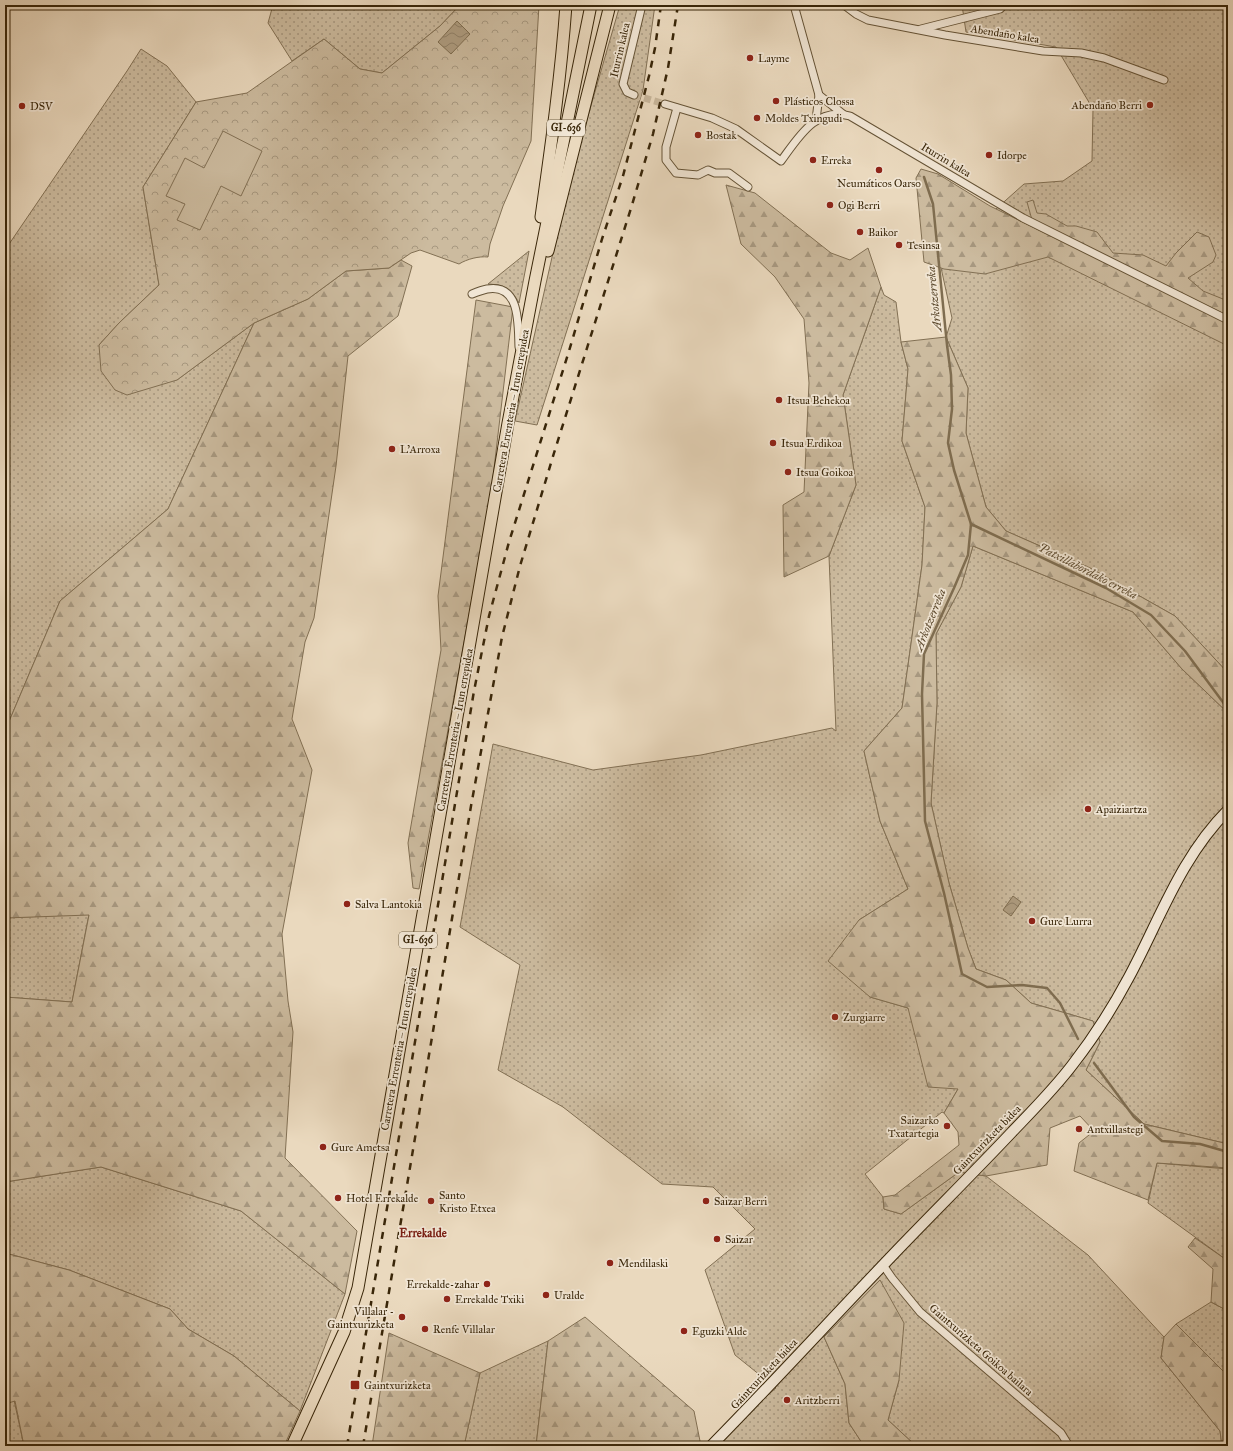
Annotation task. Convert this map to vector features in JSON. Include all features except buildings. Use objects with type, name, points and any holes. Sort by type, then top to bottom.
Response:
[{"type":"main road","points":[[541,250],[537,240],[553,133],[564,40],[566,5]]},
{"type":"main road","name":"Carretera Errenteria – Irun errepidea","points":[[292,1446],[344,1332],[358,1288],[519,362],[591,5]]},
{"type":"main road","points":[[535,281],[545,264],[610,5]]},
{"type":"main road","name":"Gaintxurizketa bidea","points":[[711,1446],[883,1265],[1019,1125],[1072,1066],[1093,1037],[1125,983],[1185,864],[1207,833],[1228,810]]},
{"type":"street","name":"Iturrin kalea","points":[[634,95],[627,92],[623,84],[642,5]]},
{"type":"street","points":[[794,5],[819,95],[816,120]]},
{"type":"street","name":"Abendaño kalea","points":[[844,5],[856,14],[868,20],[1043,51],[1081,53],[1096,56],[1164,80]]},
{"type":"street","points":[[918,30],[1000,9],[1004,5]]},
{"type":"street","name":"Iturrin kalea","points":[[819,95],[844,114],[850,116],[1023,218],[1228,320]]},
{"type":"street","points":[[665,104],[712,118],[736,129],[781,161],[802,132],[816,120],[828,115],[844,114]]},
{"type":"street","points":[[677,108],[666,147],[666,160],[676,174],[698,175],[708,170],[715,173],[729,173],[748,187]]},
{"type":"street","points":[[472,294],[487,289],[496,288],[506,293],[515,302],[519,362]]},
{"type":"street","name":"Gaintxurizketa Goikoa bailara","points":[[883,1265],[920,1312],[1061,1433],[1069,1446]]},
{"type":"green space","points":[[273,5],[460,5],[440,26],[382,73],[360,69],[324,39],[292,61],[268,23]]},
{"type":"green space","points":[[460,5],[539,5],[531,141],[503,206],[490,244],[488,257],[473,258],[459,264],[420,250],[411,253],[389,268],[346,271],[308,299],[254,323],[177,380],[127,395],[115,390],[101,371],[99,345],[119,323],[159,285],[143,187],[196,102],[247,93],[324,39],[360,69],[382,73],[440,26]]},
{"type":"green space","points":[[620,5],[655,5],[643,90],[537,425],[515,421],[569,182]]},
{"type":"green space","points":[[962,5],[1228,5],[1228,673],[1175,616],[1090,568],[1006,531],[986,507],[966,433],[968,388],[946,337],[952,318],[933,231],[987,217],[1024,184],[1063,181],[1092,161],[1093,109],[1056,47],[966,32]]},
{"type":"green space","points":[[141,49],[167,66],[196,102],[143,187],[159,285],[119,323],[99,345],[177,380],[254,323],[168,509],[60,601],[5,731],[5,250]]},
{"type":"green space","points":[[223,131],[262,151],[241,196],[221,186],[200,230],[177,220],[185,204],[166,196],[185,158],[204,168]]},
{"type":"green space","points":[[921,169],[938,174],[990,206],[1228,323],[1228,346],[1048,257],[985,274],[944,269],[924,262],[916,178]]},
{"type":"green space","points":[[726,185],[755,193],[831,253],[850,260],[868,248],[881,287],[843,395],[856,485],[829,556],[784,577],[783,505],[804,492],[809,383],[804,319],[775,277],[741,244]]},
{"type":"green space","points":[[1033,200],[1037,213],[1046,214],[1067,226],[1076,226],[1097,232],[1113,253],[1143,255],[1166,266],[1176,253],[1197,232],[1209,237],[1216,255],[1213,262],[1188,278],[1203,291],[1228,301],[1228,316],[1032,220],[1027,202]]},
{"type":"green space","points":[[529,251],[519,303],[513,294],[503,286],[488,284]]},
{"type":"green space","points":[[401,260],[412,266],[398,316],[348,356],[336,466],[314,618],[305,642],[292,719],[312,770],[282,934],[288,1001],[293,1032],[285,1158],[357,1231],[345,1294],[241,1211],[101,1167],[5,1182],[5,997],[72,1002],[89,915],[5,918],[5,731],[60,601],[168,509],[254,323],[308,299],[346,271],[389,268]]},
{"type":"green space","points":[[881,287],[884,295],[896,302],[901,342],[908,369],[902,441],[925,507],[922,565],[902,708],[864,751],[880,821],[908,889],[859,920],[870,997],[908,1008],[958,1089],[944,1113],[942,1112],[865,1174],[883,1197],[884,1209],[901,1214],[959,1172],[986,1176],[1088,1255],[1164,1337],[1161,1358],[1220,1431],[1222,1446],[916,1446],[888,1420],[899,1380],[824,1337],[845,1384],[849,1423],[864,1446],[709,1446],[776,1388],[735,1355],[705,1270],[755,1229],[713,1187],[662,1184],[563,1107],[498,1070],[520,965],[460,927],[493,744],[593,770],[701,755],[832,728],[836,731],[829,556],[856,485],[843,395]]},
{"type":"green space","points":[[476,300],[513,307],[491,494],[419,889],[413,888],[408,843],[441,650],[438,596]]},
{"type":"green space","points":[[946,337],[968,388],[966,433],[986,507],[1006,531],[1090,568],[1175,616],[1228,673],[1228,713],[1182,669],[1133,612],[973,546],[961,587],[936,634],[937,703],[931,803],[949,883],[968,948],[976,969],[1006,980],[1031,1003],[1093,1021],[1100,1042],[1086,1070],[1144,1124],[1228,1144],[1228,1168],[1157,1163],[1148,1200],[1074,1171],[1079,1143],[1094,1131],[1080,1116],[1050,1128],[1047,1165],[986,1176],[959,1172],[901,1214],[884,1209],[883,1197],[895,1195],[959,1145],[958,1132],[944,1113],[958,1089],[928,1087],[908,1008],[870,997],[828,961],[859,920],[908,889],[880,821],[864,751],[902,708],[922,565],[925,507],[902,441],[908,369],[901,342]]},
{"type":"green space","points":[[973,546],[1133,612],[1182,669],[1228,713],[1228,1144],[1144,1124],[1086,1070],[1100,1042],[1093,1021],[1031,1003],[1006,980],[976,969],[968,948],[949,883],[931,803],[937,703],[936,634],[961,587]]},
{"type":"green space","points":[[89,914],[72,1002],[5,997],[5,918]]},
{"type":"green space","points":[[1157,1163],[1228,1169],[1228,1261],[1148,1203]]},
{"type":"green space","points":[[101,1167],[241,1211],[345,1294],[300,1411],[234,1356],[188,1329],[170,1309],[69,1270],[5,1253],[5,1182]]},
{"type":"green space","points":[[1195,1238],[1228,1261],[1228,1311],[1211,1302],[1213,1269],[1188,1247]]},
{"type":"green space","points":[[5,1253],[69,1270],[170,1309],[188,1329],[234,1356],[300,1411],[284,1446],[24,1446],[15,1401],[5,1404]]},
{"type":"green space","points":[[880,1280],[904,1323],[899,1380],[888,1420],[916,1446],[864,1446],[849,1423],[845,1384],[824,1337]]},
{"type":"green space","points":[[1211,1302],[1228,1311],[1228,1376],[1176,1324]]},
{"type":"green space","points":[[585,1317],[694,1411],[701,1446],[536,1446],[548,1341]]},
{"type":"green space","points":[[1176,1324],[1228,1376],[1228,1446],[1222,1446],[1220,1431],[1161,1358],[1164,1337]]},
{"type":"green space","points":[[389,1333],[480,1373],[464,1446],[372,1446]]},
{"type":"green space","points":[[548,1341],[536,1446],[464,1446],[480,1373]]},
{"type":"green space","points":[[14,1400],[24,1446],[5,1446],[5,1404]]},
{"type":"water","points":[[457,21],[470,34],[451,54],[438,42]]},
{"type":"water","points":[[1013,896],[1021,902],[1011,916],[1003,910]]},
{"type":"waterway","name":"Arkotzerreka","points":[[924,177],[933,204],[951,375],[952,409],[948,443],[954,470],[971,524],[968,555],[924,654],[922,694],[925,821],[944,893],[962,974],[987,987],[1022,985],[1047,988],[1060,1003],[1078,1039]]},
{"type":"waterway","name":"Patxillabordako erreka","points":[[971,524],[1106,588],[1151,615],[1185,651],[1228,709]]},
{"type":"waterway","name":"Arkotzerreka","points":[[1094,1063],[1134,1117],[1162,1141],[1200,1144],[1228,1152]]},
{"type":"tunnel","points":[[634,95],[665,104]]},
{"type":"railway","points":[[347,1446],[474,691],[489,616],[509,542],[569,351],[602,239],[623,176],[649,76],[655,48],[661,5]]},
{"type":"railway","points":[[363,1446],[471,806],[502,637],[520,566],[653,134],[668,68],[678,5]]},
{"type":"place","name":"Layme","points":[[750,58]]},
{"type":"place","name":"Plásticos Clossa","points":[[776,101]]},
{"type":"place","name":"Abendaño Berri","points":[[1150,105]]},
{"type":"place","name":"DSV","points":[[22,106]]},
{"type":"place","name":"Moldes Txingudi","points":[[757,118]]},
{"type":"place","name":"Bostak","points":[[698,135]]},
{"type":"place","name":"Idorpe","points":[[989,155]]},
{"type":"place","name":"Erreka","points":[[813,160]]},
{"type":"place","name":"Neumáticos Oarso","points":[[879,170]]},
{"type":"place","name":"Ogi Berri","points":[[830,205]]},
{"type":"place","name":"Baikor","points":[[860,232]]},
{"type":"place","name":"Tesinsa","points":[[899,245]]},
{"type":"place","name":"Itsua Behekoa","points":[[779,400]]},
{"type":"place","name":"Itsua Erdikoa","points":[[773,443]]},
{"type":"place","name":"L'Arroxa","points":[[392,449]]},
{"type":"place","name":"Itsua Goikoa","points":[[788,472]]},
{"type":"place","name":"Apaiziartza","points":[[1088,809]]},
{"type":"place","name":"Salva Lantokia","points":[[347,904]]},
{"type":"place","name":"Gure Lurra","points":[[1032,921]]},
{"type":"place","name":"Zurgiarre","points":[[835,1017]]},
{"type":"place","name":"Saizarko Txatartegia","points":[[947,1126]]},
{"type":"place","name":"Antxillastegi","points":[[1079,1129]]},
{"type":"place","name":"Gure Ametsa","points":[[323,1147]]},
{"type":"place","name":"Hotel Errekalde","points":[[338,1198]]},
{"type":"place","name":"Santo Kristo Etxea","points":[[431,1201]]},
{"type":"place","name":"Saizar Berri","points":[[706,1201]]},
{"type":"place","name":"Saizar","points":[[717,1239]]},
{"type":"place","name":"Mendilaski","points":[[610,1263]]},
{"type":"place","name":"Errekalde-zahar","points":[[487,1284]]},
{"type":"place","name":"Uralde","points":[[546,1295]]},
{"type":"place","name":"Errekalde Txiki","points":[[447,1299]]},
{"type":"place","name":"Villalar - Gaintxurizketa","points":[[402,1317]]},
{"type":"place","name":"Renfe Villalar","points":[[425,1329]]},
{"type":"place","name":"Eguzki Alde","points":[[684,1331]]},
{"type":"place","name":"Gaintxurizketa","points":[[355,1385]]},
{"type":"place","name":"Aritzberri","points":[[787,1400]]},
{"type":"district","name":"Errekalde","points":[[423,1233]]}]
